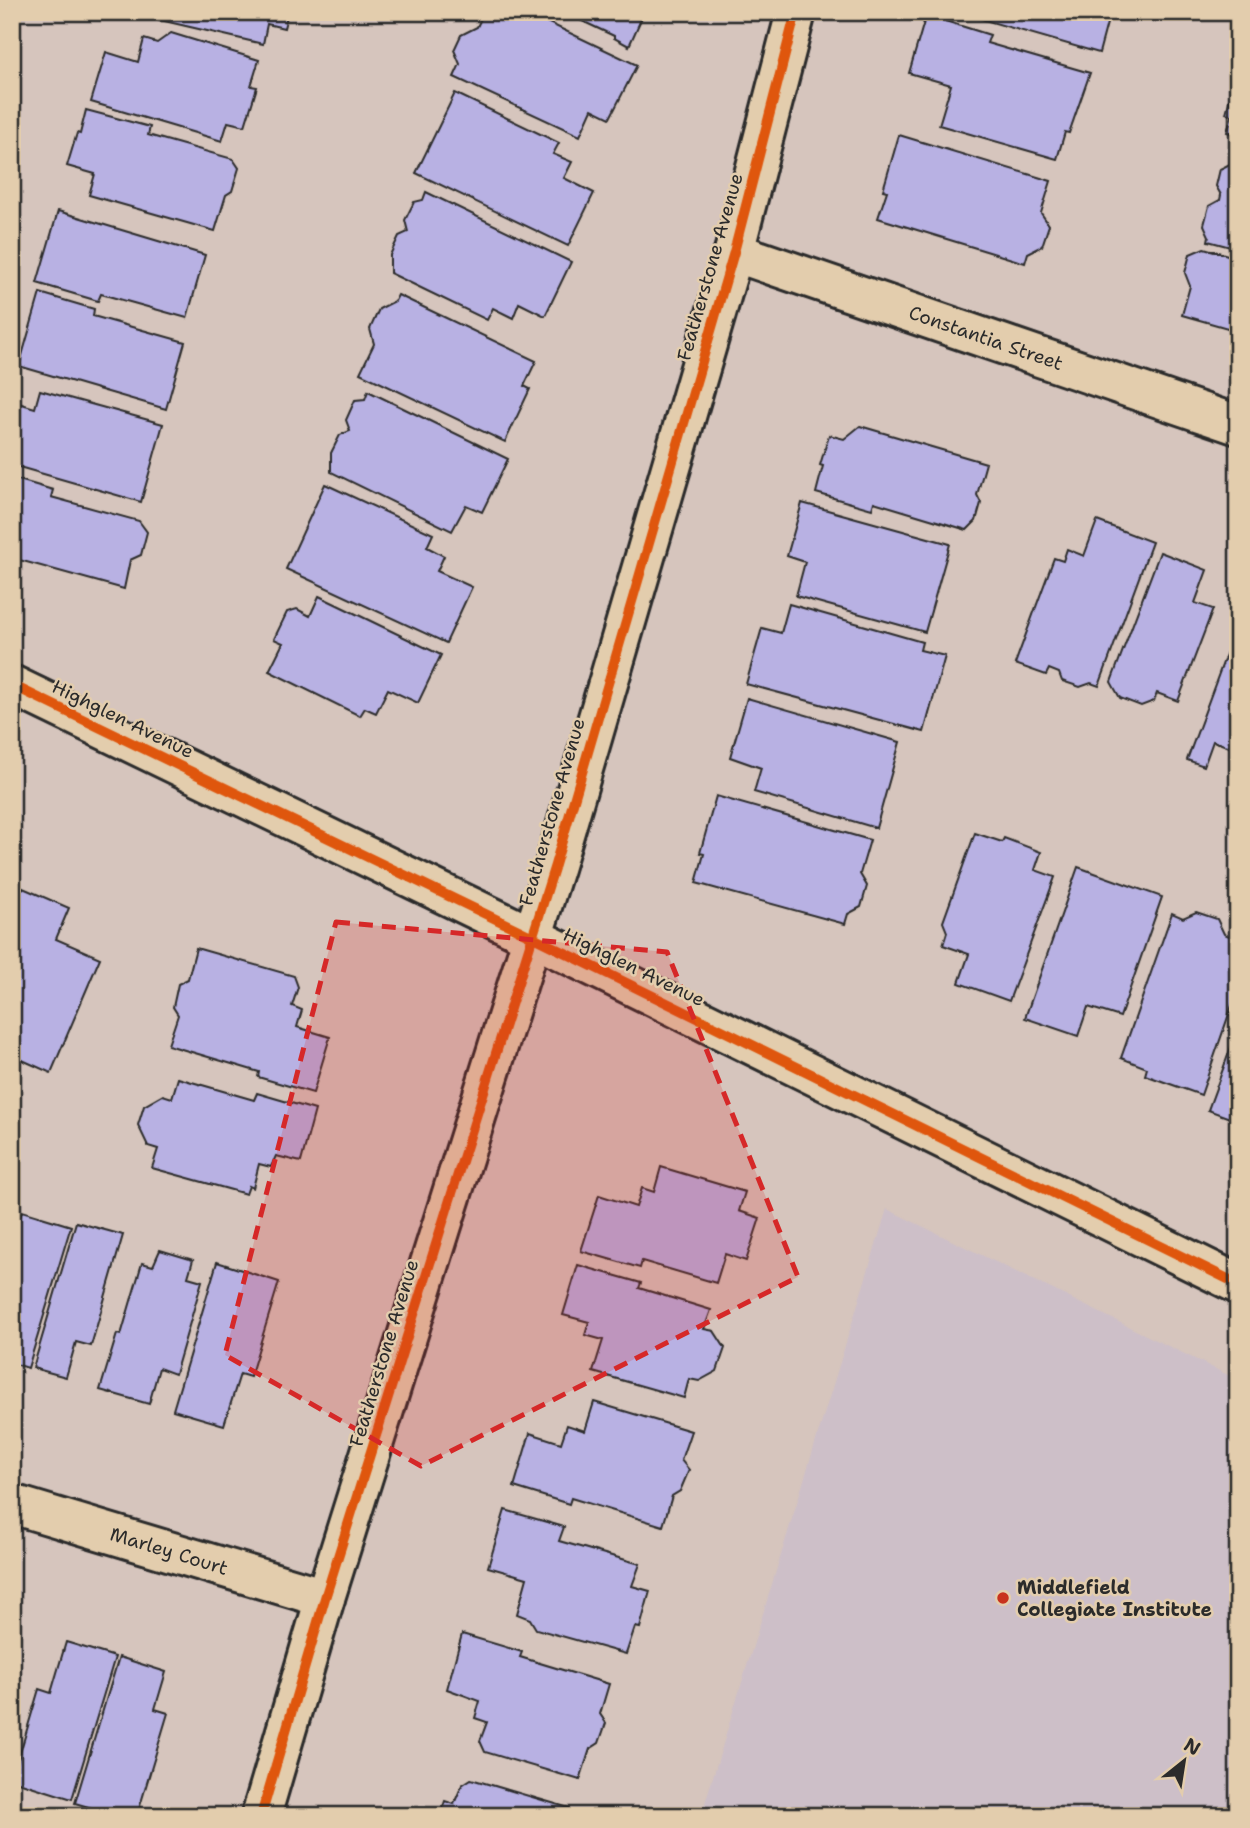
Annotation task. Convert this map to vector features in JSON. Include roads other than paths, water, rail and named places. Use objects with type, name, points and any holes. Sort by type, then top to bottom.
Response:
[{"type":"street","name":"Featherstone Avenue","points":[[261,1816],[326,1598],[533,937],[734,252],[796,12]]},
{"type":"street","name":"Constantia Street","points":[[734,252],[1238,425]]},
{"type":"street","name":"Highglen Avenue","points":[[12,685],[533,937],[1238,1284]]},
{"type":"street","name":"Marley Court","points":[[12,1504],[326,1598]]},
{"type":"place","name":"Middlefield Collegiate Institute","points":[[1003,1598]]}]
